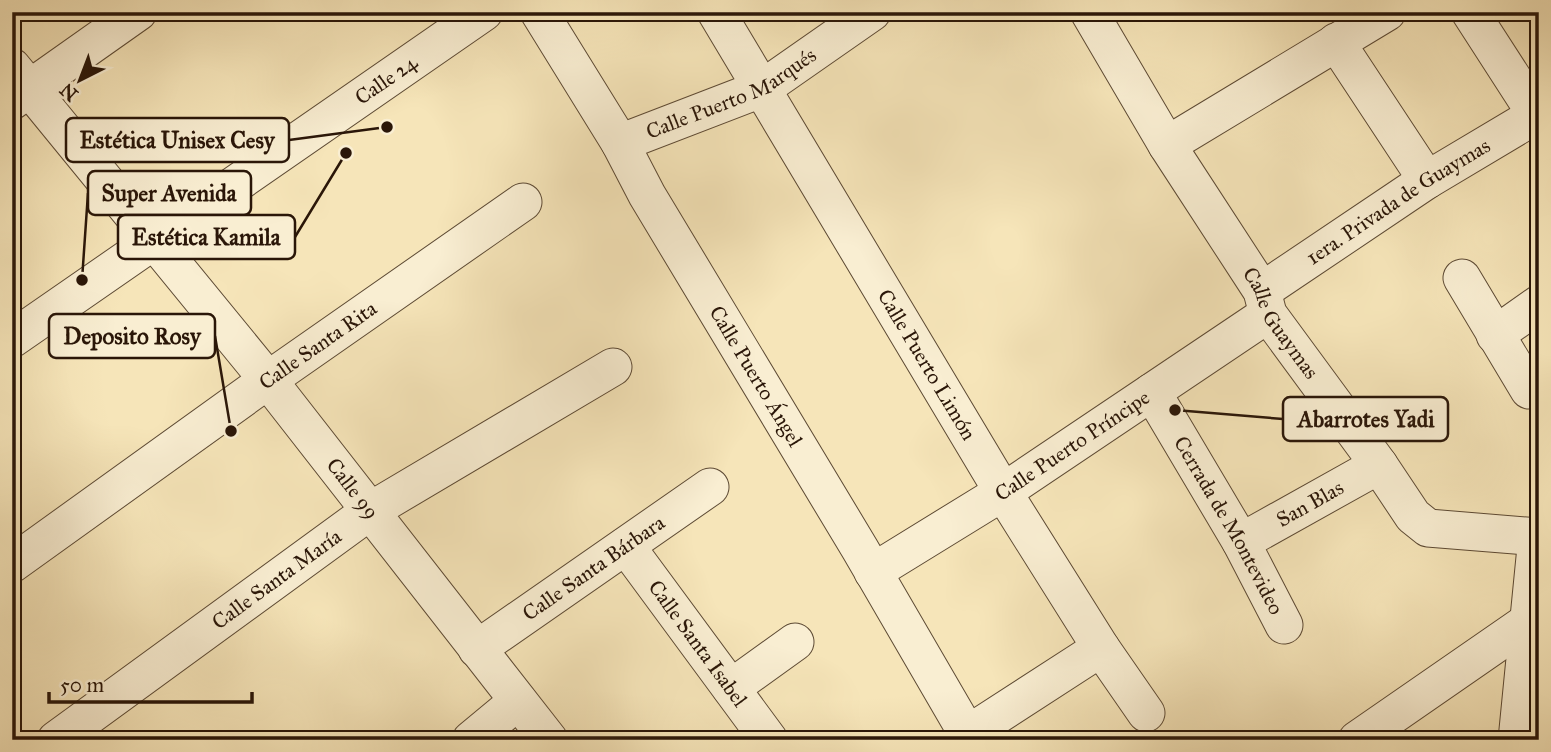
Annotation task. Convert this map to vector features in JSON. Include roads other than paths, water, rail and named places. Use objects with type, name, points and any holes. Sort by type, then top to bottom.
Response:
[{"type":"street","name":"Calle 24","points":[[12,339],[156,242],[484,12]]},
{"type":"street","name":"Calle Puerto Ángel","points":[[539,12],[620,143],[654,207],[969,737]]},
{"type":"street","name":"Calle Puerto Limón","points":[[716,12],[1003,492],[1101,648],[1146,713]]},
{"type":"street","name":"Calle Puerto Marqués","points":[[620,143],[763,88],[872,12]]},
{"type":"street","name":"Calle Guaymas","points":[[1089,12],[1265,303],[1413,516],[1428,528],[1538,537]]},
{"type":"street","points":[[1167,145],[1387,12]]},
{"type":"street","points":[[1470,12],[1537,117]]},
{"type":"street","points":[[18,86],[123,16]]},
{"type":"street","points":[[1336,42],[1427,180]]},
{"type":"street","name":"Calle 99","points":[[18,86],[156,242],[268,380],[549,740]]},
{"type":"street","name":"1era. Privada de Guaymas","points":[[1265,303],[1427,180],[1537,117]]},
{"type":"street","name":"Calle Santa Rita","points":[[12,564],[268,380],[523,202]]},
{"type":"street","points":[[1462,278],[1529,390]]},
{"type":"street","name":"Calle Puerto Príncipe","points":[[873,572],[1003,492],[1152,392],[1265,303]]},
{"type":"street","points":[[1495,335],[1539,304]]},
{"type":"street","name":"Calle Santa María","points":[[56,740],[370,511],[613,367]]},
{"type":"street","name":"Cerrada de Montevideo","points":[[1152,392],[1241,542],[1284,625]]},
{"type":"street","name":"San Blas","points":[[1241,542],[1379,466]]},
{"type":"street","name":"Calle Santa Bárbara","points":[[477,649],[709,487]]},
{"type":"street","points":[[1517,740],[1538,537]]},
{"type":"street","name":"Calle Santa Isabel","points":[[626,546],[769,740]]},
{"type":"street","points":[[1357,740],[1529,621]]},
{"type":"street","points":[[731,688],[795,642]]},
{"type":"street","points":[[969,737],[1101,648]]},
{"type":"street","points":[[471,740],[518,701]]},
{"type":"place","name":"Estética Unisex Cesy","points":[[387,127]]},
{"type":"place","name":"Estética Kamila","points":[[346,153]]},
{"type":"place","name":"Super Avenida","points":[[82,280]]},
{"type":"place","name":"Abarrotes Yadi","points":[[1175,410]]},
{"type":"place","name":"Deposito Rosy","points":[[231,431]]}]
